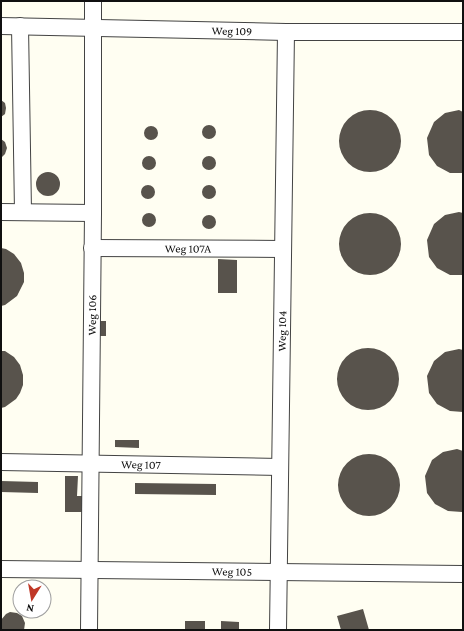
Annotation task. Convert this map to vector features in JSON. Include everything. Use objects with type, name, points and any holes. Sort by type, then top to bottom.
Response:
[{"type":"lane","name":"Weg 106","points":[[89,630],[93,213],[93,1]]},
{"type":"lane","name":"Weg 109","points":[[1,26],[286,32],[463,32]]},
{"type":"lane","points":[[20,26],[23,212]]},
{"type":"lane","name":"Weg 104","points":[[278,630],[286,32]]},
{"type":"lane","points":[[1,212],[93,213]]},
{"type":"lane","name":"Weg 107A","points":[[92,248],[283,249]]},
{"type":"lane","name":"Weg 107","points":[[1,462],[280,467]]},
{"type":"lane","name":"Weg 105","points":[[1,569],[463,574]]},
{"type":"building","points":[[1,100],[5,103],[6,108],[5,114],[1,117]]},
{"type":"building","points":[[364,110],[376,110],[392,119],[399,129],[401,141],[399,153],[392,163],[376,172],[364,172],[353,167],[344,158],[339,147],[339,135],[344,124],[353,115]]},
{"type":"building","points":[[459,110],[463,112],[463,173],[450,173],[437,166],[429,155],[427,138],[434,122],[445,113]]},
{"type":"building","points":[[209,125],[214,127],[216,132],[214,137],[209,139],[204,137],[202,132],[204,127]]},
{"type":"building","points":[[151,126],[156,128],[158,133],[156,138],[151,140],[146,138],[144,133],[146,128]]},
{"type":"building","points":[[1,139],[5,142],[7,148],[5,154],[1,158]]},
{"type":"building","points":[[149,156],[154,158],[156,163],[154,168],[149,170],[144,168],[142,163],[144,158]]},
{"type":"building","points":[[209,156],[214,158],[216,163],[214,168],[209,170],[204,168],[202,163],[204,158]]},
{"type":"building","points":[[48,172],[57,175],[60,184],[57,193],[48,196],[39,193],[36,184],[39,175]]},
{"type":"building","points":[[148,185],[153,187],[155,192],[153,197],[148,199],[143,197],[141,192],[143,187]]},
{"type":"building","points":[[209,185],[214,187],[216,192],[214,197],[209,199],[204,197],[202,192],[204,187]]},
{"type":"building","points":[[459,212],[463,213],[463,275],[450,275],[437,268],[429,257],[427,240],[434,224],[445,215]]},
{"type":"building","points":[[149,213],[154,215],[156,220],[154,225],[149,227],[144,225],[142,220],[144,215]]},
{"type":"building","points":[[364,213],[376,213],[392,222],[399,232],[401,244],[399,256],[392,266],[376,275],[364,275],[353,270],[344,261],[339,250],[339,238],[344,227],[353,218]]},
{"type":"building","points":[[209,215],[214,217],[216,222],[214,227],[209,229],[204,227],[202,222],[204,217]]},
{"type":"building","points":[[1,248],[14,254],[21,263],[24,273],[24,282],[17,296],[5,305],[1,306]]},
{"type":"building","points":[[218,259],[237,260],[237,293],[218,293]]},
{"type":"building","points":[[96,321],[106,321],[106,336],[96,336]]},
{"type":"building","points":[[362,348],[374,348],[390,357],[397,367],[399,379],[397,391],[390,401],[374,410],[362,410],[351,405],[342,396],[337,385],[337,373],[342,362],[351,353]]},
{"type":"building","points":[[459,349],[463,350],[463,412],[450,411],[437,404],[429,393],[427,376],[434,361],[445,352]]},
{"type":"building","points":[[1,351],[5,351],[14,357],[20,365],[23,375],[23,385],[16,399],[5,407],[1,408]]},
{"type":"building","points":[[115,440],[139,440],[139,448],[115,447]]},
{"type":"building","points":[[457,449],[463,451],[462,512],[448,511],[435,504],[427,493],[425,476],[432,460],[443,452]]},
{"type":"building","points":[[363,454],[375,454],[391,463],[398,473],[400,485],[398,497],[391,507],[375,516],[363,516],[352,511],[343,502],[338,491],[338,479],[343,468],[352,459]]},
{"type":"building","points":[[65,476],[78,476],[77,496],[84,496],[84,512],[65,512]]},
{"type":"building","points":[[1,481],[38,482],[38,493],[1,492]]},
{"type":"building","points":[[135,483],[216,484],[216,495],[135,494]]},
{"type":"building","points":[[363,609],[369,630],[341,630],[337,616]]},
{"type":"building","points":[[12,612],[12,619],[23,619],[25,623],[24,630],[2,630],[1,620],[6,614]]},
{"type":"building","points":[[185,621],[205,621],[205,630],[185,630]]},
{"type":"building","points":[[221,621],[239,622],[239,630],[221,630]]}]
